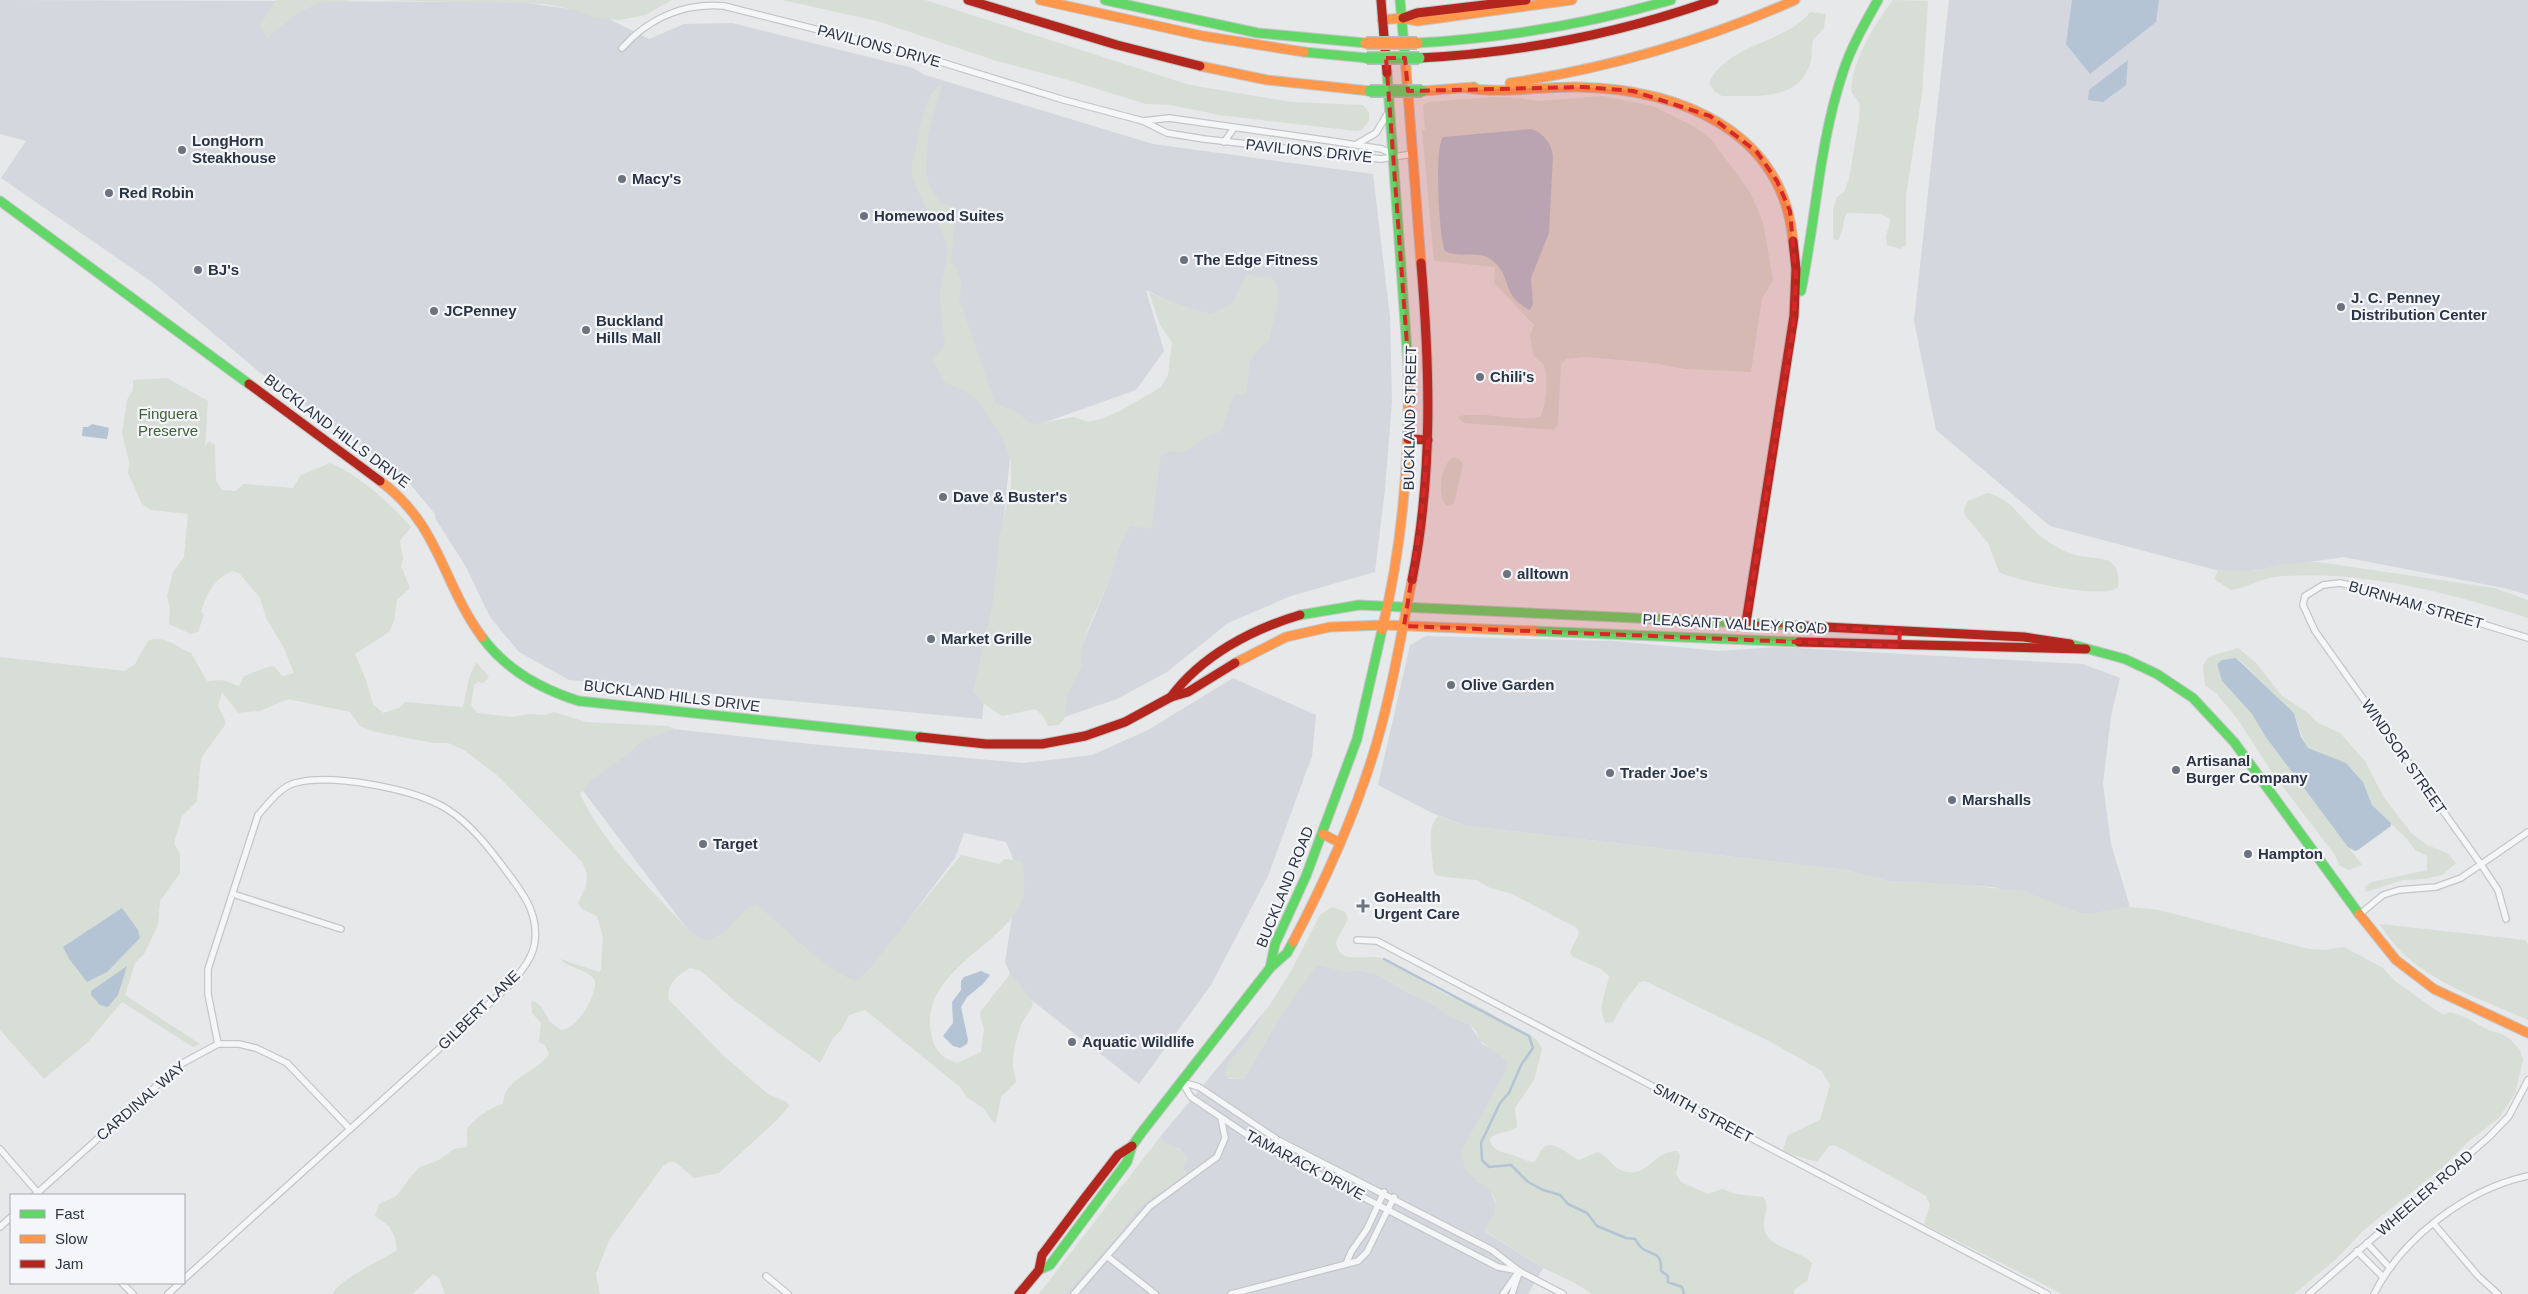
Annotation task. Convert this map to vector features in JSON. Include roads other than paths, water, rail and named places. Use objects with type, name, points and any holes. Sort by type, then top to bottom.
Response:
[{"type":"main road","points":[[968,0],[1116,46],[1198,68],[1295,85],[1370,91],[1422,91],[1467,88],[1564,74],[1640,57],[1718,32],[1795,0]]},
{"type":"main road","points":[[1040,0],[1234,43],[1304,53],[1367,58],[1419,58],[1503,52],[1575,40],[1638,25],[1714,0]]},
{"type":"main road","points":[[1105,0],[1248,31],[1323,41],[1417,43],[1489,39],[1555,29],[1620,15],[1671,0]]},
{"type":"main road","name":"BUCKLAND STREET","points":[[1329,818],[1360,731],[1388,606],[1400,530],[1408,439],[1408,352],[1381,0]]},
{"type":"main road","name":"BUCKLAND STREET","points":[[1346,827],[1379,735],[1404,626],[1421,520],[1428,440],[1428,344],[1400,0]]},
{"type":"main road","points":[[1382,20],[1401,18],[1417,13],[1526,0]]},
{"type":"main road","points":[[1401,18],[1418,21],[1572,0]]},
{"type":"main road","points":[[1744,639],[1794,317],[1805,275],[1822,156],[1834,96],[1850,49],[1878,0]]},
{"type":"main road","points":[[1467,88],[1490,90],[1583,87],[1632,91],[1688,106],[1732,129],[1749,144],[1768,166],[1790,211],[1796,250],[1794,317]]},
{"type":"main road","name":"BUCKLAND HILLS DRIVE","points":[[0,201],[395,492],[415,513],[434,540],[466,611],[484,641],[520,675],[554,693],[597,704],[1015,745],[1053,743],[1095,733],[1133,719],[1171,697],[1188,692],[1254,652],[1292,636],[1343,625],[1384,625]]},
{"type":"main road","points":[[1408,439],[1428,440]]},
{"type":"main road","name":"BUCKLAND HILLS DRIVE","points":[[1171,697],[1182,681],[1213,657],[1240,639],[1270,624],[1321,609],[1359,605],[1388,606]]},
{"type":"main road","name":"PLEASANT VALLEY ROAD","points":[[1388,606],[2024,637],[2059,641],[2119,657],[2147,669],[2177,686],[2203,707],[2234,742],[2388,951],[2425,983],[2528,1033]]},
{"type":"main road","points":[[1566,632],[1574,615]]},
{"type":"main road","name":"PLEASANT VALLEY ROAD","points":[[1384,625],[1905,646],[2086,649]]},
{"type":"main road","points":[[1905,646],[1906,631]]},
{"type":"main road","name":"BUCKLAND ROAD","points":[[1270,968],[1275,944],[1300,891],[1329,818]]},
{"type":"main road","name":"BUCKLAND ROAD","points":[[1019,1294],[1039,1270],[1050,1265],[1127,1162],[1132,1146],[1270,968],[1287,953],[1319,892],[1346,827]]},
{"type":"main road","points":[[1323,834],[1340,843]]},
{"type":"street","name":"PAVILIONS DRIVE","points":[[622,48],[643,28],[669,14],[703,6],[731,7],[904,51],[1064,100],[1143,121],[1167,133],[1224,142],[1381,159],[1394,155],[1412,154]]},
{"type":"street","name":"PAVILIONS DRIVE","points":[[1353,144],[1366,141],[1376,133],[1385,122],[1390,106]]},
{"type":"street","name":"PAVILIONS DRIVE","points":[[1143,121],[1169,118],[1353,144],[1382,149],[1394,155]]},
{"type":"street","name":"PAVILIONS DRIVE","points":[[1224,142],[1234,128]]},
{"type":"street","name":"BURNHAM STREET","points":[[2305,596],[2313,589],[2323,585],[2340,583],[2372,590],[2528,638]]},
{"type":"street","name":"WINDSOR STREET","points":[[2305,596],[2304,606],[2315,631],[2498,890],[2506,918]]},
{"type":"street","name":"GILBERT LANE","points":[[185,1278],[512,983],[527,963],[536,942],[534,918],[527,899],[491,851],[463,820],[426,798],[401,789],[319,780],[294,783],[274,797],[258,815],[208,969],[208,994],[218,1044]]},
{"type":"street","points":[[2360,914],[2383,895],[2399,890],[2448,884],[2461,878],[2480,863],[2528,832]]},
{"type":"street","points":[[233,894],[342,929]]},
{"type":"street","name":"SMITH STREET","points":[[1357,940],[1377,941],[2047,1294]]},
{"type":"street","points":[[218,1044],[240,1044],[256,1048],[287,1063],[350,1129]]},
{"type":"street","name":"CARDINAL WAY","points":[[38,1194],[181,1064],[218,1044]]},
{"type":"street","name":"WHEELER ROAD","points":[[2308,1294],[2489,1137],[2509,1116],[2528,1080]]},
{"type":"street","name":"TAMARACK DRIVE","points":[[1182,1082],[1191,1097],[1270,1150],[1389,1209],[1498,1267],[1520,1271]]},
{"type":"street","name":"TAMARACK DRIVE","points":[[1182,1082],[1199,1087],[1278,1140],[1464,1234],[1500,1255],[1520,1271]]},
{"type":"street","points":[[1074,1294],[1108,1257],[1150,1206],[1219,1155],[1225,1138],[1221,1118]]},
{"type":"street","points":[[0,1150],[38,1194]]},
{"type":"street","points":[[2374,1294],[2390,1268],[2434,1224],[2470,1197],[2497,1184],[2528,1176]]},
{"type":"street","points":[[1346,1264],[1351,1252],[1363,1236],[1384,1192]]},
{"type":"street","points":[[1230,1294],[1356,1262],[1363,1257],[1394,1197]]},
{"type":"street","points":[[0,1227],[10,1218]]},
{"type":"street","points":[[2434,1224],[2478,1276],[2498,1294]]},
{"type":"street","points":[[1458,1246],[1464,1234]]},
{"type":"street","points":[[2367,1243],[2390,1268]]},
{"type":"street","points":[[2357,1251],[2383,1277]]},
{"type":"street","points":[[1108,1257],[1155,1294]]},
{"type":"street","points":[[1503,1294],[1520,1271]]},
{"type":"street","points":[[1512,1294],[1520,1271]]},
{"type":"street","points":[[1520,1271],[1563,1294]]},
{"type":"street","points":[[766,1276],[788,1294]]},
{"type":"street","points":[[123,1284],[133,1294]]},
{"type":"street","points":[[168,1294],[179,1284]]},
{"type":"water","points":[[2072,0],[2159,0],[2156,22],[2090,74],[2066,44]]},
{"type":"water","points":[[2128,60],[2126,85],[2103,102],[2088,100],[2089,90]]},
{"type":"water","points":[[1531,129],[1546,139],[1551,147],[1553,156],[1549,233],[1531,278],[1533,304],[1530,310],[1515,299],[1500,268],[1494,262],[1482,256],[1457,255],[1445,251],[1441,229],[1438,174],[1440,144],[1443,137]]},
{"type":"water","points":[[92,424],[109,428],[107,439],[82,436],[83,427],[88,427]]},
{"type":"water","points":[[2236,658],[2294,713],[2301,737],[2308,748],[2346,763],[2363,782],[2372,805],[2391,823],[2391,826],[2358,850],[2355,851],[2348,847],[2265,736],[2252,714],[2222,681],[2217,664],[2222,660]]},
{"type":"water","points":[[122,908],[138,930],[140,938],[107,972],[87,982],[70,960],[63,947]]},
{"type":"water","points":[[127,966],[118,995],[108,1007],[100,1005],[91,995],[91,991]]},
{"type":"water","points":[[981,971],[990,975],[983,984],[967,997],[961,1007],[968,1040],[967,1044],[960,1048],[953,1046],[943,1036],[953,1023],[952,1002],[961,990],[961,981],[964,977]]},
{"type":"waterway","points":[[1384,959],[1529,1036],[1533,1048],[1521,1065],[1509,1093],[1500,1103],[1481,1143],[1482,1160],[1489,1167],[1511,1165],[1528,1182],[1543,1190],[1560,1195],[1568,1204],[1587,1213],[1597,1226],[1626,1238],[1635,1239],[1643,1249],[1659,1258],[1661,1271],[1668,1276],[1668,1282],[1682,1287],[1684,1294]]},
{"type":"place","name":"LongHorn Steakhouse","points":[[182,150]]},
{"type":"place","name":"Macy's","points":[[622,179]]},
{"type":"place","name":"Red Robin","points":[[109,193]]},
{"type":"place","name":"Homewood Suites","points":[[864,216]]},
{"type":"place","name":"The Edge Fitness","points":[[1184,260]]},
{"type":"place","name":"BJ's","points":[[198,270]]},
{"type":"place","name":"J. C. Penney Distribution Center","points":[[2341,307]]},
{"type":"place","name":"JCPenney","points":[[434,311]]},
{"type":"place","name":"Buckland Hills Mall","points":[[586,330]]},
{"type":"place","name":"Chili's","points":[[1480,377]]},
{"type":"place","name":"Dave & Buster's","points":[[943,497]]},
{"type":"place","name":"alltown","points":[[1507,574]]},
{"type":"place","name":"Market Grille","points":[[931,639]]},
{"type":"place","name":"Olive Garden","points":[[1451,685]]},
{"type":"place","name":"Artisanal Burger Company","points":[[2176,770]]},
{"type":"place","name":"Trader Joe's","points":[[1610,773]]},
{"type":"place","name":"Marshalls","points":[[1952,800]]},
{"type":"place","name":"Target","points":[[703,844]]},
{"type":"place","name":"Hampton","points":[[2248,854]]},
{"type":"place","name":"GoHealth Urgent Care","points":[[1363,906]]},
{"type":"place","name":"Aquatic Wildlife","points":[[1072,1042]]},
{"type":"park label","name":"Finguera Preserve","points":[[168,422]]}]
